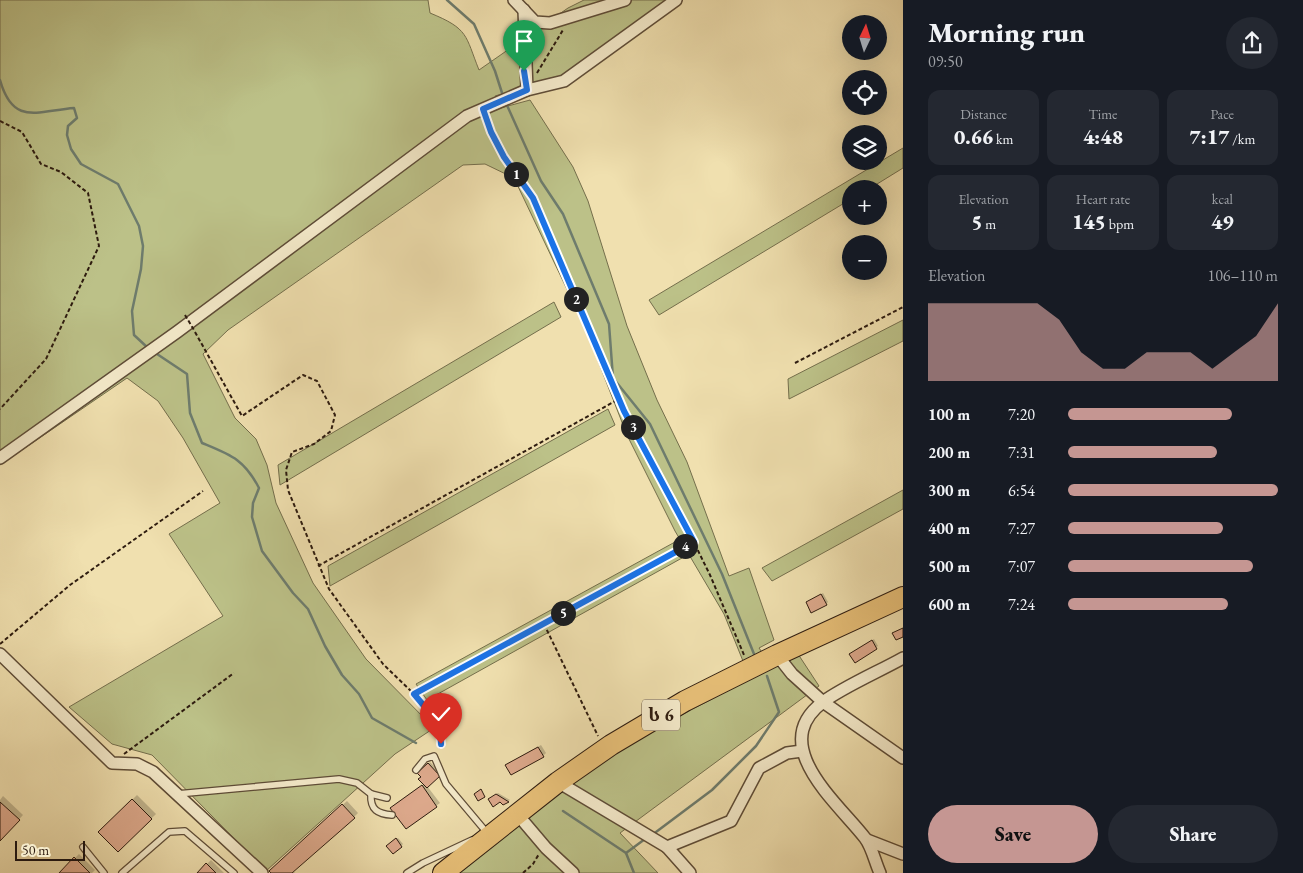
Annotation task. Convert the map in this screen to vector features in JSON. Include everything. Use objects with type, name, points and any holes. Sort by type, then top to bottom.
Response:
[{"type":"highway","name":"ს 6","points":[[443,873],[558,782],[605,750],[685,701],[777,655],[903,597]]},
{"type":"street","points":[[514,0],[535,22],[550,23],[625,0]]},
{"type":"street","points":[[0,458],[177,332],[467,116],[527,90],[564,81],[669,1]]},
{"type":"street","points":[[524,10],[524,71],[527,90]]},
{"type":"street","points":[[0,654],[112,763],[137,764],[153,772],[262,873]]},
{"type":"street","points":[[777,655],[792,674],[822,702],[903,758]]},
{"type":"street","points":[[880,873],[867,840],[811,774],[802,751],[805,726],[822,702],[903,658]]},
{"type":"street","points":[[667,847],[731,821],[759,768],[787,753],[802,751]]},
{"type":"street","points":[[558,782],[667,847],[690,873]]},
{"type":"street","points":[[518,815],[544,845],[573,873]]},
{"type":"street","points":[[867,840],[903,854]]},
{"type":"lane","points":[[407,873],[452,848],[472,840],[490,836],[446,784],[434,756],[425,759],[416,770]]},
{"type":"lane","points":[[177,794],[339,779],[357,783],[371,794],[387,798]]},
{"type":"lane","points":[[371,794],[372,806],[375,810],[380,814],[392,815]]},
{"type":"lane","points":[[122,873],[169,832],[186,831],[234,873]]},
{"type":"lane","points":[[83,847],[104,873]]},
{"type":"path","points":[[527,90],[570,17]]},
{"type":"path","points":[[483,109],[491,132],[504,157],[533,198],[619,399],[694,542],[750,668]]},
{"type":"path","points":[[0,121],[22,132],[40,164],[61,172],[88,193],[99,246],[46,360],[0,409]]},
{"type":"path","points":[[795,363],[903,308]]},
{"type":"path","points":[[185,315],[242,416],[303,375],[317,381],[335,416],[331,431],[314,444],[292,452],[286,470],[288,490],[329,589],[383,664],[414,694],[440,725],[441,744],[434,756]]},
{"type":"path","points":[[318,566],[619,399]]},
{"type":"path","points":[[0,644],[70,585],[203,491]]},
{"type":"path","points":[[414,694],[694,542]]},
{"type":"path","points":[[544,624],[605,750]]},
{"type":"path","points":[[112,763],[234,673]]},
{"type":"path","points":[[523,873],[533,864],[544,845]]},
{"type":"green space","points":[[0,0],[428,0],[430,13],[452,24],[464,34],[479,70],[568,8],[584,0],[667,0],[559,77],[495,96],[498,100],[497,109],[530,100],[573,167],[588,201],[627,326],[657,400],[687,462],[729,576],[749,568],[774,640],[759,648],[764,655],[745,666],[724,614],[675,531],[627,435],[584,325],[514,178],[485,164],[463,165],[228,330],[203,354],[235,418],[256,439],[267,465],[276,503],[313,583],[366,659],[434,728],[395,754],[266,871],[152,755],[112,744],[69,707],[223,616],[169,534],[220,503],[183,438],[158,401],[127,378],[0,465]]},
{"type":"green space","points":[[903,148],[903,168],[884,180],[850,180],[866,170],[887,170],[887,158]]},
{"type":"green space","points":[[842,185],[842,204],[659,315],[649,300]]},
{"type":"green space","points":[[554,302],[561,317],[280,485],[278,465]]},
{"type":"green space","points":[[903,320],[903,341],[789,399],[788,379]]},
{"type":"green space","points":[[608,409],[615,425],[330,586],[328,566]]},
{"type":"green space","points":[[903,490],[903,509],[772,581],[762,568]]},
{"type":"green space","points":[[675,542],[682,558],[427,700],[416,684]]},
{"type":"green space","points":[[798,654],[819,686],[620,833],[658,873],[458,873],[573,779],[666,723]]},
{"type":"building","points":[[821,594],[827,605],[811,613],[806,602]]},
{"type":"building","points":[[903,628],[903,637],[896,640],[892,633]]},
{"type":"building","points":[[872,640],[877,649],[855,663],[849,654]]},
{"type":"building","points":[[538,747],[544,757],[511,775],[505,765]]},
{"type":"building","points":[[428,763],[440,776],[427,788],[418,779],[421,777],[417,773]]},
{"type":"building","points":[[422,785],[437,807],[406,829],[390,808]]},
{"type":"building","points":[[481,789],[485,797],[478,801],[474,794]]},
{"type":"building","points":[[496,794],[509,802],[503,805],[500,802],[493,807],[488,799]]},
{"type":"building","points":[[132,799],[152,819],[118,852],[98,832]]},
{"type":"building","points":[[0,802],[20,820],[0,841]]},
{"type":"building","points":[[342,804],[355,818],[292,873],[271,873],[269,871]]},
{"type":"building","points":[[396,838],[402,847],[393,854],[386,846]]},
{"type":"building","points":[[74,857],[90,873],[59,873]]},
{"type":"building","points":[[206,863],[216,873],[197,873]]},
{"type":"waterway","points":[[447,0],[474,24],[495,71],[503,96]]},
{"type":"waterway","points":[[0,80],[5,95],[19,110],[38,113],[74,108],[77,118],[68,126],[67,135],[71,149],[81,164],[118,184],[139,226],[143,246],[141,269],[132,311],[134,335],[148,348]]},
{"type":"waterway","points":[[506,103],[541,181],[563,214],[609,324],[613,378],[650,424],[722,574],[754,654]]},
{"type":"waterway","points":[[154,352],[187,374],[190,413],[202,443],[236,459],[248,470],[259,488],[253,503],[252,517],[262,551],[293,593],[308,609],[325,646],[342,675],[359,694],[372,718],[416,743]]},
{"type":"waterway","points":[[652,835],[712,790],[756,746],[779,712],[767,676]]},
{"type":"waterway","points":[[563,811],[626,853],[634,873]]},
{"type":"waterway","points":[[626,853],[645,839]]},
{"type":"route","points":[[441,744],[440,725],[414,694],[694,542],[624,411],[533,198],[504,157],[491,132],[483,109],[527,90],[524,71]]}]
